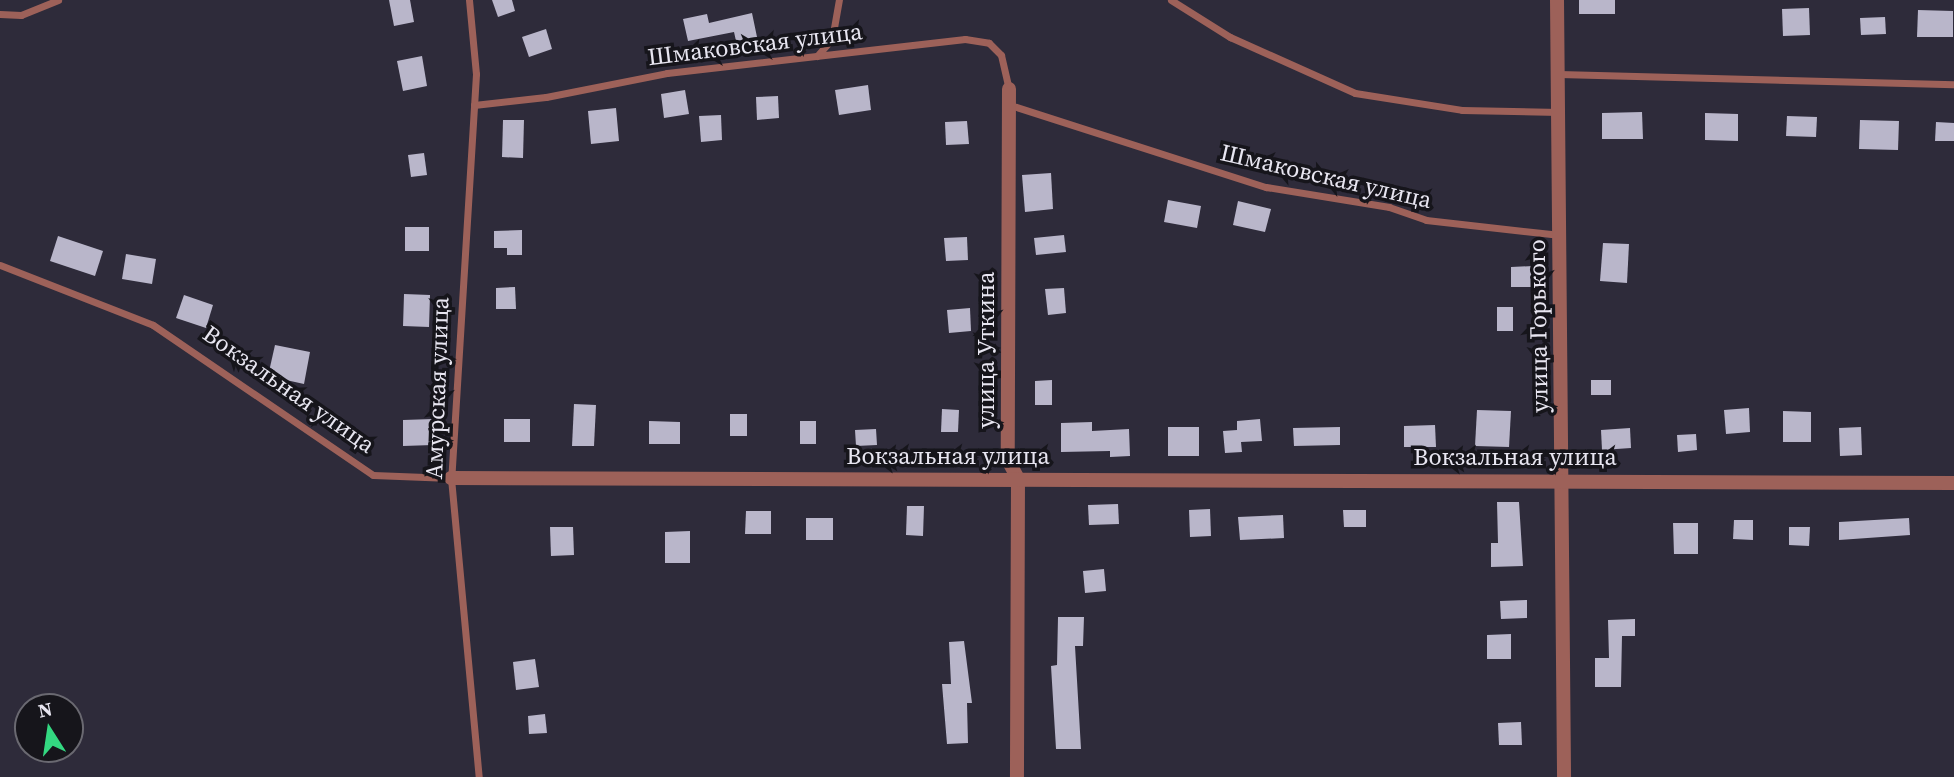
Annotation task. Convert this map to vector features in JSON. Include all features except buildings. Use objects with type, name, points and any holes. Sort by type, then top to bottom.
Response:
[{"type":"street","name":"улица Горького","points":[[1557,0],[1564,777]]},
{"type":"street","name":"улица Уткина","points":[[1009,89],[1008,460],[1018,479],[1017,777]]},
{"type":"street","name":"Вокзальная улица","points":[[451,478],[1563,479],[1954,483]]},
{"type":"lane","points":[[0,14],[21,16],[58,0]]},
{"type":"lane","name":"Амурская улица","points":[[469,0],[476,44],[474,105],[451,478],[480,777]]},
{"type":"lane","points":[[817,56],[832,39],[839,0]]},
{"type":"lane","points":[[1171,0],[1230,37],[1355,93],[1462,110],[1559,112]]},
{"type":"lane","name":"Шмаковская улица","points":[[474,105],[547,97],[667,73],[979,39],[1002,55],[1009,89]]},
{"type":"lane","points":[[1559,74],[1954,84]]},
{"type":"lane","name":"Шмаковская улица","points":[[1009,105],[1266,187],[1378,204],[1426,220],[1560,235]]},
{"type":"lane","name":"Вокзальная улица","points":[[0,265],[153,325],[373,475],[451,478]]}]
